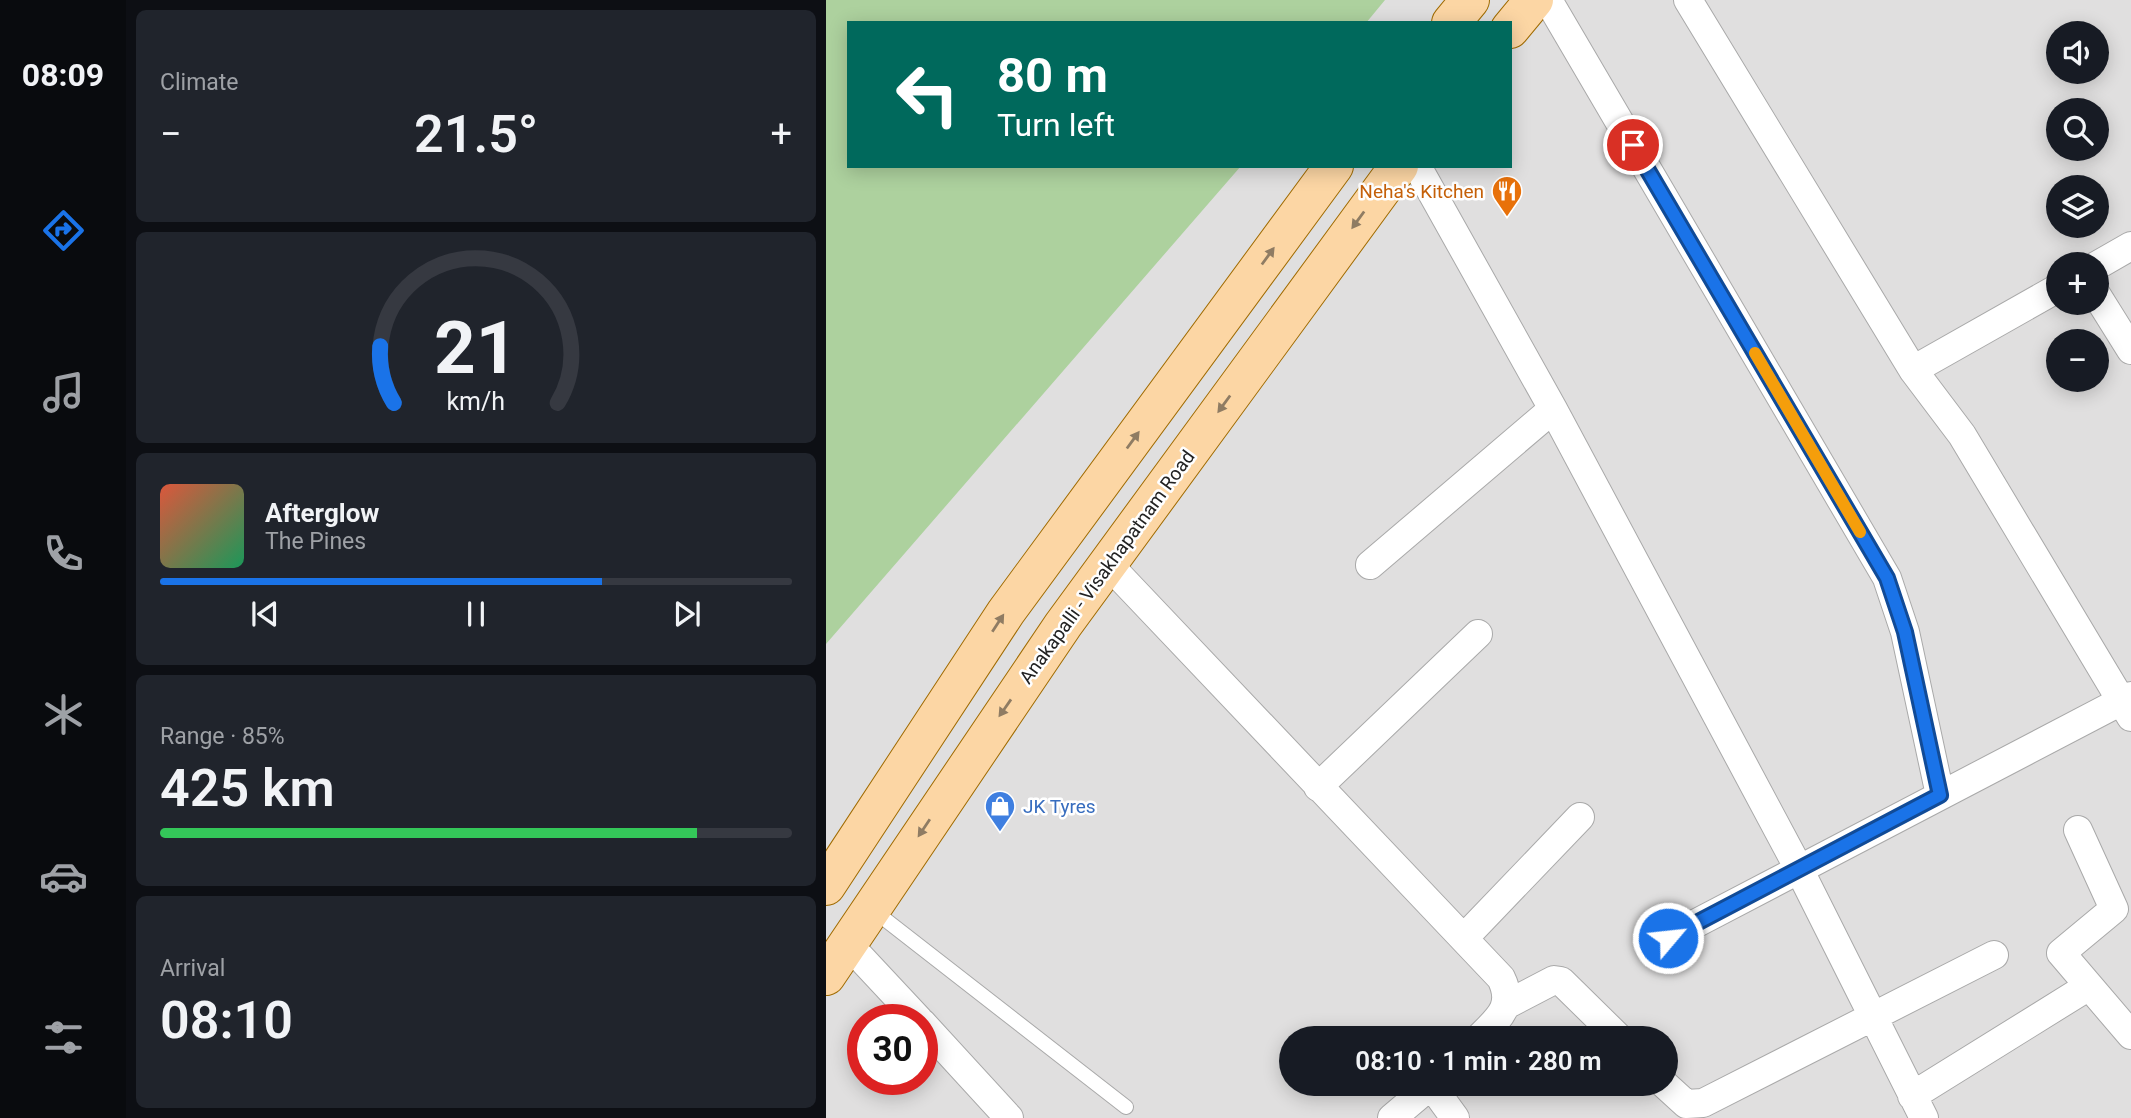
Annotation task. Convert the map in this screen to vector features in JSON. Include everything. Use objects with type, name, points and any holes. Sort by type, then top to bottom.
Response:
[{"type":"main road","points":[[1453,21],[1470,0]]},
{"type":"main road","points":[[1512,27],[1534,0]]},
{"type":"main road","points":[[826,886],[1006,611],[1333,168]]},
{"type":"main road","name":"Anakapalli - Visakhapatnam Road","points":[[826,976],[962,771],[1108,564],[1398,168]]},
{"type":"main road","points":[[920,742],[962,771]]},
{"type":"street","points":[[1548,0],[1887,578],[1905,632],[1940,795]]},
{"type":"street","points":[[1668,938],[1940,795],[2128,704],[1962,435],[1913,370],[1688,0]]},
{"type":"street","points":[[1418,168],[1553,409],[1799,869],[1918,1107],[2089,986]]},
{"type":"street","points":[[2109,259],[2131,246]]},
{"type":"street","points":[[1913,370],[2046,295]]},
{"type":"street","points":[[2109,315],[2131,350]]},
{"type":"street","points":[[1370,565],[1553,409]]},
{"type":"street","points":[[1108,564],[1501,978],[1507,990],[1508,1004],[1503,1015],[1492,1026]]},
{"type":"street","points":[[1318,787],[1478,634]]},
{"type":"street","points":[[1464,938],[1580,817]]},
{"type":"street","points":[[2078,830],[2114,909],[2061,953],[2131,1035]]},
{"type":"street","points":[[848,944],[904,1004]]},
{"type":"street","points":[[1677,1096],[1686,1104],[1703,1103],[1994,955]]},
{"type":"street","points":[[1508,1004],[1553,981],[1561,981],[1607,1026]]},
{"type":"street","points":[[938,1041],[1009,1118]]},
{"type":"street","points":[[1392,1118],[1418,1096]]},
{"type":"street","points":[[1440,1096],[1455,1118]]},
{"type":"lane","points":[[871,908],[1126,1107]]},
{"type":"shaded area","points":[[1288,0],[2131,0],[2131,1118],[826,1118],[826,336],[1155,168],[1512,168],[1512,21],[1272,21]]},
{"type":"green space","points":[[826,0],[1385,0],[1368,21],[847,21],[847,168],[1239,168],[826,644]]},
{"type":"slow traffic","points":[[1755,353],[1860,532]]},
{"type":"place","name":"Neha's Kitchen","points":[[1507,218]]},
{"type":"place","name":"JK Tyres","points":[[1000,833]]},
{"type":"route","points":[[1633,145],[1887,578],[1898,604],[1905,632],[1940,795],[1668,938]]}]
